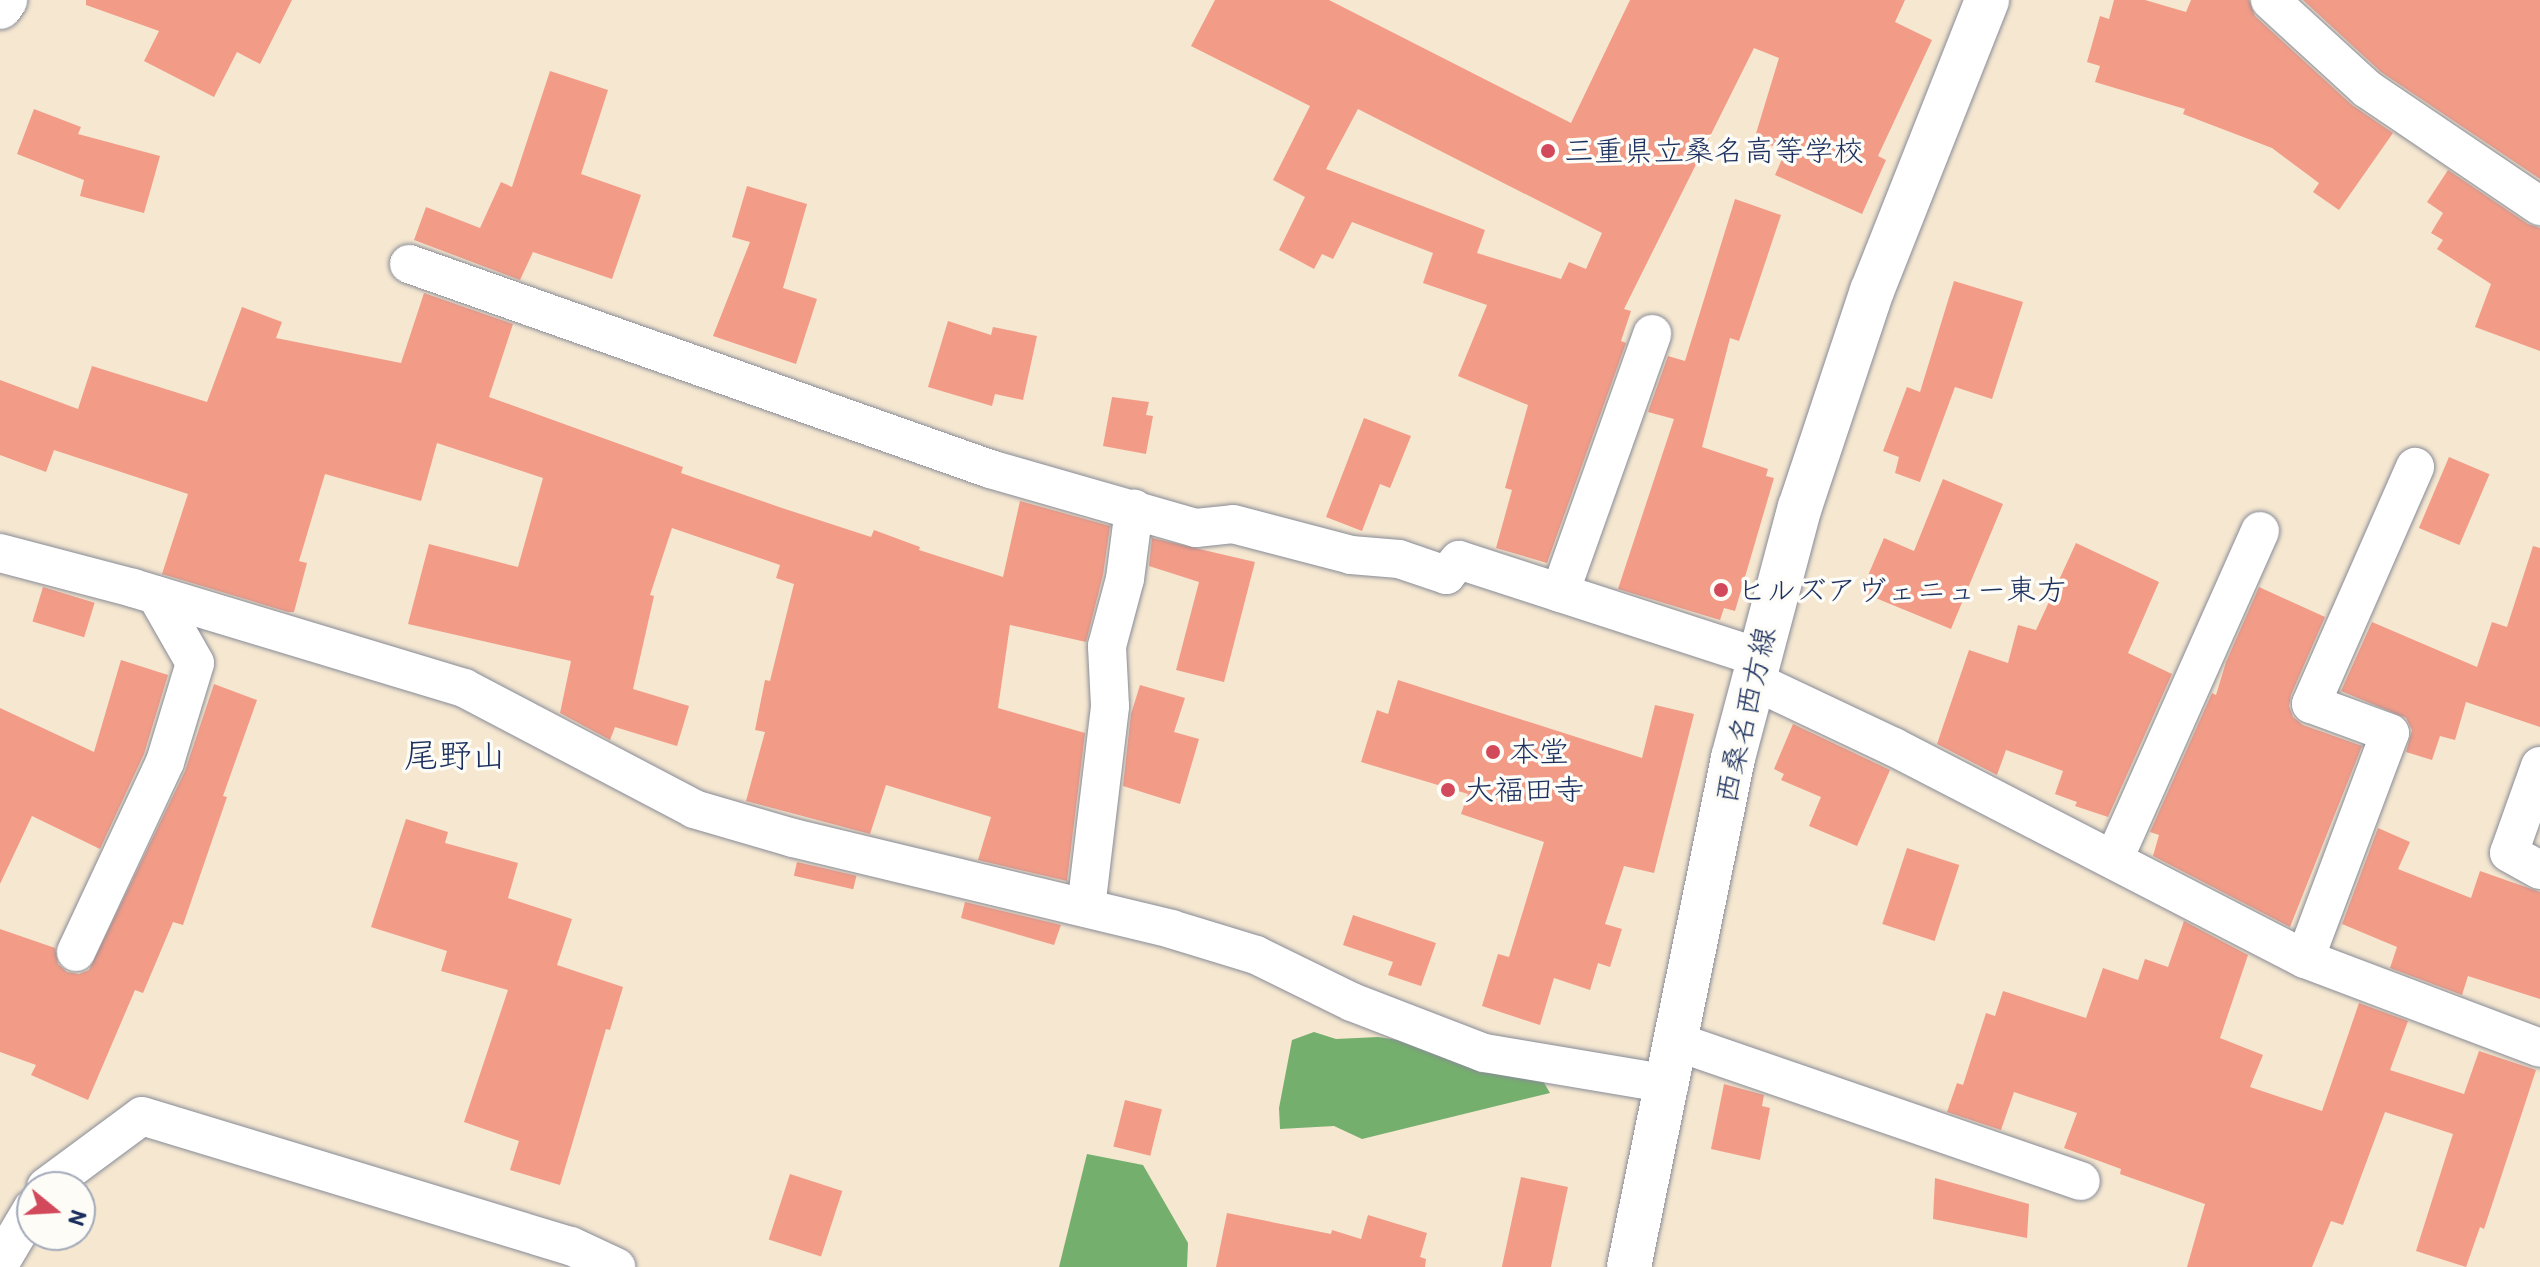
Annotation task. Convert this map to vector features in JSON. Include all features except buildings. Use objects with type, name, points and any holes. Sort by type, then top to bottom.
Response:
[{"type":"street","points":[[0,7],[5,0]]},
{"type":"street","name":"西桑名西方線","points":[[1629,1267],[1755,669],[1800,507],[1872,291],[1987,0]]},
{"type":"street","points":[[2270,0],[2367,89],[2540,206]]},
{"type":"street","points":[[409,264],[990,469],[1196,528],[1233,524],[1351,555],[1399,559],[1446,575],[1459,560],[1560,593],[1755,669],[1894,747],[2305,959],[2540,1048]]},
{"type":"street","points":[[1560,593],[1652,334]]},
{"type":"street","points":[[2305,959],[2390,733],[2311,704],[2415,467]]},
{"type":"street","points":[[1086,908],[1110,706],[1107,646],[1125,579],[1134,509]]},
{"type":"street","points":[[2114,859],[2260,531]]},
{"type":"street","points":[[0,553],[156,595],[464,688],[694,809],[793,838],[1086,908],[1256,955],[1352,1002],[1484,1053],[1669,1084]]},
{"type":"street","points":[[76,952],[165,762],[195,663],[156,595]]},
{"type":"street","points":[[2540,766],[2509,853],[2540,870]]},
{"type":"street","points":[[1677,1042],[2081,1181]]},
{"type":"street","points":[[68,1171],[142,1116],[571,1246],[616,1267]]},
{"type":"street","points":[[0,1263],[16,1236]]},
{"type":"green space","points":[[1314,1032],[1336,1039],[1378,1037],[1425,1044],[1543,1081],[1550,1093],[1362,1139],[1334,1126],[1280,1129],[1279,1108],[1292,1040]]},
{"type":"green space","points":[[1087,1154],[1143,1165],[1188,1243],[1187,1267],[1059,1267]]},
{"type":"place","name":"三重県立桑名高等学校","points":[[1548,151]]},
{"type":"place","name":"ヒルズアヴェニュー東方","points":[[1721,590]]},
{"type":"place","name":"本堂","points":[[1493,752]]},
{"type":"place","name":"大福田寺","points":[[1448,790]]},
{"type":"district","name":"尾野山","points":[[455,756]]}]
